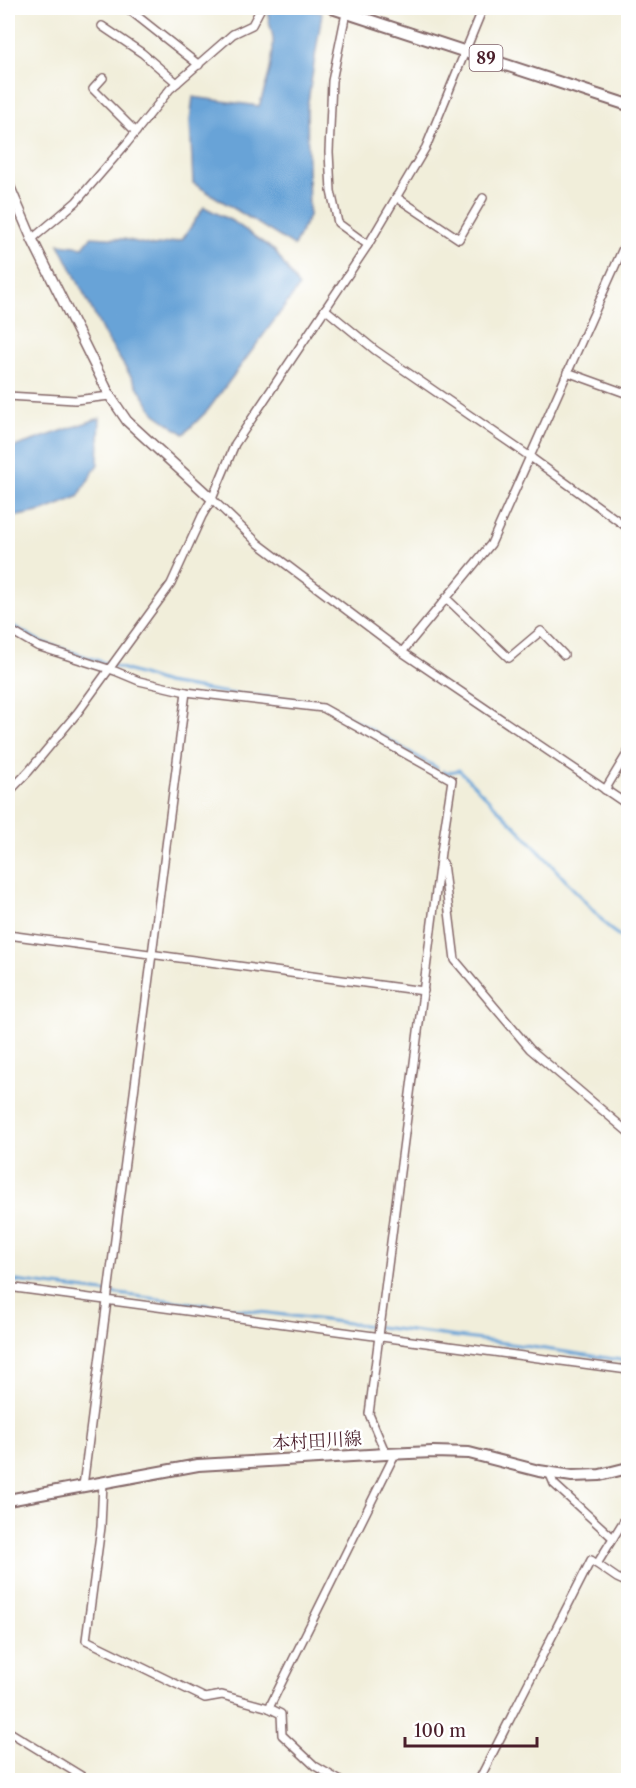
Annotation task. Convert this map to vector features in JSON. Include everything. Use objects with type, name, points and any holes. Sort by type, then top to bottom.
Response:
[{"type":"main road","name":"89","points":[[332,8],[344,15],[466,51],[628,105]]},
{"type":"main road","name":"本村田川線","points":[[8,1500],[198,1465],[390,1454],[468,1453],[572,1476],[600,1475],[628,1468]]},
{"type":"street","points":[[127,8],[199,65]]},
{"type":"street","points":[[32,239],[76,202],[170,89],[233,34],[252,25],[261,8]]},
{"type":"street","points":[[8,793],[43,754],[109,670],[171,584],[212,499],[235,444],[368,245],[426,147],[483,8]]},
{"type":"street","points":[[344,15],[332,81],[329,152],[331,191],[338,223],[368,245]]},
{"type":"street","points":[[102,26],[142,54],[177,83]]},
{"type":"street","points":[[103,78],[93,89],[136,132]]},
{"type":"street","points":[[8,183],[32,239],[110,396],[128,421],[259,543],[402,652],[628,805]]},
{"type":"street","points":[[396,197],[459,239],[483,198]]},
{"type":"street","points":[[402,652],[491,544],[628,237]]},
{"type":"street","points":[[326,309],[375,350],[529,456],[628,528]]},
{"type":"street","points":[[567,372],[628,394]]},
{"type":"street","points":[[8,396],[75,400],[110,396]]},
{"type":"street","points":[[446,598],[508,658],[541,631],[564,655]]},
{"type":"street","points":[[8,629],[37,646],[139,681],[186,692],[323,708],[452,780],[369,1414],[390,1454],[269,1708]]},
{"type":"street","points":[[83,1486],[186,692]]},
{"type":"street","points":[[605,790],[628,752]]},
{"type":"street","points":[[441,852],[454,960],[530,1049],[628,1132]]},
{"type":"street","points":[[8,935],[424,991]]},
{"type":"street","points":[[8,1287],[628,1370]]},
{"type":"street","points":[[549,1472],[554,1484],[613,1538]]},
{"type":"street","points":[[103,1482],[101,1527],[86,1640],[205,1698],[222,1695],[269,1708],[281,1714],[282,1735],[315,1766],[339,1780]]},
{"type":"street","points":[[597,1564],[628,1514]]},
{"type":"street","points":[[479,1780],[591,1560],[628,1583]]},
{"type":"street","points":[[8,1732],[88,1780]]},
{"type":"water","points":[[270,8],[303,8],[322,13],[307,108],[309,216],[294,246],[193,183],[190,120],[193,97],[259,106],[269,74],[273,49],[273,36],[268,15]]},
{"type":"water","points":[[204,207],[234,222],[275,251],[299,287],[208,410],[184,434],[155,414],[105,336],[59,244],[83,247],[91,237],[124,239],[154,246],[182,240]]},
{"type":"water","points":[[100,418],[98,464],[78,497],[43,511],[8,518],[8,449]]},
{"type":"waterway","points":[[8,623],[41,642],[166,683],[234,694],[325,703],[437,768]]},
{"type":"waterway","points":[[443,771],[446,773],[459,770],[526,837],[611,930],[628,942]]},
{"type":"waterway","points":[[8,1280],[497,1342],[628,1361]]}]
